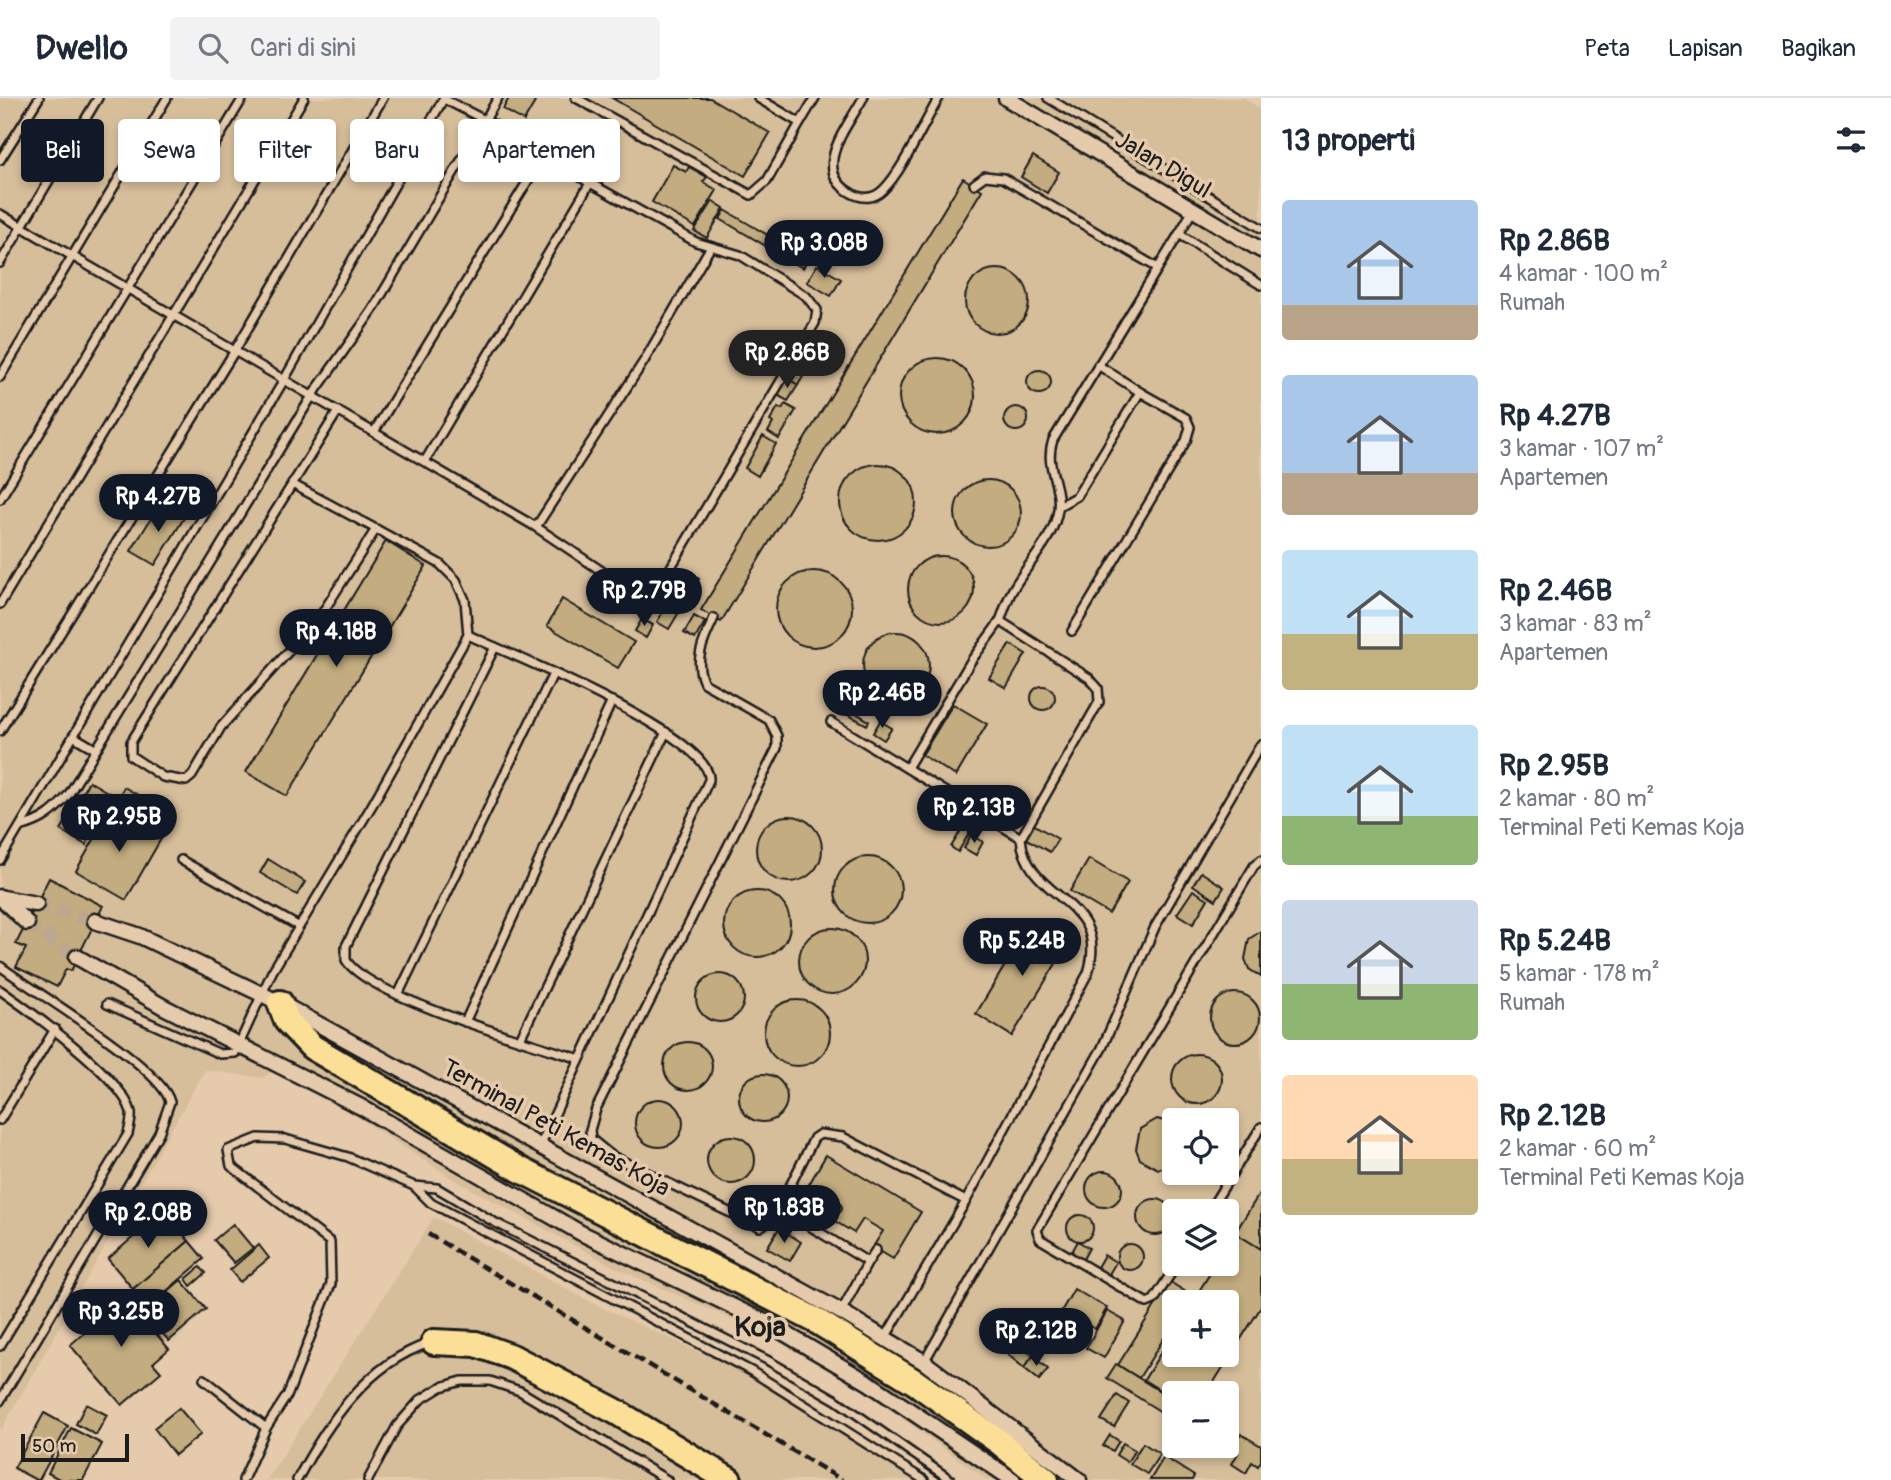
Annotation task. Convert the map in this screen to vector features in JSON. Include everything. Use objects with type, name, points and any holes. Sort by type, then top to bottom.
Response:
[{"type":"highway","points":[[271,999],[287,1021],[312,1047],[519,1169],[815,1320],[915,1382],[999,1442],[1046,1480]]},
{"type":"highway","points":[[434,1342],[475,1344],[512,1357],[615,1411],[729,1480]]},
{"type":"street","name":"Jalan Digul","points":[[1006,98],[1261,250]]},
{"type":"street","points":[[1,897],[37,904]]},
{"type":"street","points":[[1,897],[27,923]]},
{"type":"street","name":"Terminal Peti Kemas Koja","points":[[95,921],[140,936],[271,999],[841,1312],[924,1362],[1079,1480]]},
{"type":"street","points":[[77,957],[117,982],[361,1107],[581,1233],[769,1324],[869,1382],[1013,1480]]},
{"type":"lane","points":[[0,160],[39,98]]},
{"type":"lane","points":[[0,263],[98,98]]},
{"type":"lane","points":[[0,377],[167,98]]},
{"type":"lane","points":[[0,499],[243,98]]},
{"type":"lane","points":[[0,604],[304,98]]},
{"type":"lane","points":[[0,731],[234,352],[383,98]]},
{"type":"lane","points":[[486,119],[498,98]]},
{"type":"lane","points":[[576,98],[751,195],[767,181],[815,98]]},
{"type":"lane","points":[[758,98],[800,123]]},
{"type":"lane","points":[[863,98],[830,161],[832,173],[839,185],[864,198],[875,196],[890,181],[939,98]]},
{"type":"lane","points":[[1048,98],[1261,228]]},
{"type":"lane","points":[[0,860],[284,380],[444,99],[483,119]]},
{"type":"lane","points":[[20,827],[39,822],[54,812],[69,794],[312,396],[372,311],[458,166]]},
{"type":"lane","points":[[974,184],[985,176],[1003,178],[1158,268]]},
{"type":"lane","points":[[374,432],[527,182]]},
{"type":"lane","points":[[0,214],[425,461],[536,527],[630,590],[640,593],[657,588],[671,567],[818,318],[815,306],[796,290],[740,255],[710,248],[590,183],[425,461]]},
{"type":"lane","points":[[907,768],[971,661],[1000,621],[1012,591],[1053,526],[1059,506],[1050,470],[1049,450],[1193,210]]},
{"type":"lane","points":[[1178,234],[1261,285]]},
{"type":"lane","points":[[536,527],[644,361],[710,248]]},
{"type":"lane","points":[[1072,631],[1186,441],[1190,427],[1186,418],[1098,365]]},
{"type":"lane","points":[[1059,506],[1077,496],[1140,392]]},
{"type":"lane","points":[[338,411],[131,741],[131,756],[163,777],[186,781],[192,776],[221,727],[321,615],[376,529]]},
{"type":"lane","points":[[107,1004],[220,1054],[231,1056],[271,999],[298,926],[371,807],[468,635],[465,600],[456,580],[440,564],[292,484]]},
{"type":"lane","points":[[714,618],[702,645],[699,673],[704,683],[769,720],[775,726],[777,748],[596,1109],[590,1130],[591,1139],[612,1156],[756,1227],[767,1226],[774,1218],[814,1138],[820,1134],[843,1137],[966,1201]]},
{"type":"lane","points":[[885,1338],[966,1201],[1088,973],[1093,958],[1093,937],[1086,922],[1031,869],[1023,855],[1021,838],[1099,702],[1100,695],[1096,684],[1089,678],[1000,621]]},
{"type":"lane","points":[[468,635],[612,701],[666,732],[706,763],[709,780],[540,1146]]},
{"type":"lane","points":[[495,648],[346,946],[350,966],[398,995],[465,1022],[580,1059]]},
{"type":"lane","points":[[398,995],[553,674]]},
{"type":"lane","points":[[465,1022],[612,701]]},
{"type":"lane","points":[[831,722],[1021,838]]},
{"type":"lane","points":[[520,1039],[666,732]]},
{"type":"lane","points":[[73,736],[95,749]]},
{"type":"lane","points":[[924,1362],[1102,1048],[1154,926],[1261,744]]},
{"type":"lane","points":[[181,860],[298,926]]},
{"type":"lane","points":[[1169,1276],[1154,1300],[1147,1303],[1040,1239],[1037,1230],[1254,866],[1261,860]]},
{"type":"lane","points":[[0,966],[114,1045],[160,1086],[170,1102],[159,1133],[0,1401]]},
{"type":"lane","points":[[0,1346],[128,1134],[132,1114],[124,1096],[55,1029],[2,995]]},
{"type":"lane","points":[[0,1120],[55,1029]]},
{"type":"lane","points":[[1216,1199],[1261,1127]]},
{"type":"lane","points":[[243,1480],[266,1428],[288,1394],[331,1284],[330,1242],[230,1166],[228,1150],[258,1138],[285,1139],[348,1157],[414,1186],[437,1188],[494,1222],[767,1360],[836,1400],[951,1480]]},
{"type":"lane","points":[[414,1186],[431,1203],[751,1371],[925,1480]]},
{"type":"lane","points":[[837,1208],[825,1201],[816,1202],[807,1222],[868,1262]]},
{"type":"lane","points":[[841,1312],[876,1250]]},
{"type":"lane","points":[[631,1308],[638,1296]]},
{"type":"lane","points":[[297,1480],[355,1391],[388,1361],[408,1350],[434,1342]]},
{"type":"lane","points":[[204,1378],[266,1428]]},
{"type":"lane","points":[[368,1480],[397,1426],[420,1400],[442,1387],[462,1381],[490,1381],[520,1391],[667,1480]]},
{"type":"lane","points":[[899,1463],[909,1450]]},
{"type":"shaded area","points":[[0,98],[1244,98],[1261,109],[1261,1480],[987,1480],[866,1392],[761,1332],[616,1268],[455,1180],[279,1067],[262,1078],[205,1070],[0,1432]]},
{"type":"shaded area","points":[[434,1217],[597,1305],[737,1369],[843,1431],[913,1480],[267,1480]]},
{"type":"building","points":[[509,98],[528,98],[535,102],[525,119],[503,109]]},
{"type":"building","points":[[612,98],[710,98],[770,133],[745,176]]},
{"type":"building","points":[[1033,156],[1059,172],[1047,193],[1021,177]]},
{"type":"building","points":[[673,165],[686,172],[689,167],[707,177],[703,182],[717,190],[695,227],[652,202]]},
{"type":"building","points":[[963,178],[982,190],[721,622],[701,610]]},
{"type":"building","points":[[713,201],[724,208],[707,238],[694,231]]},
{"type":"building","points":[[725,210],[771,237],[766,246],[720,219]]},
{"type":"building","points":[[793,252],[807,260],[803,268],[789,260]]},
{"type":"building","points":[[817,265],[841,279],[831,296],[807,282]]},
{"type":"building","points":[[991,269],[1003,269],[1020,278],[1027,289],[1027,313],[1020,324],[1003,333],[991,333],[979,328],[970,319],[965,307],[965,295],[970,283],[979,274]]},
{"type":"building","points":[[800,357],[811,363],[798,385],[787,378]]},
{"type":"building","points":[[937,358],[951,361],[964,369],[972,382],[975,396],[972,410],[964,423],[951,431],[937,434],[923,431],[910,423],[902,410],[899,396],[902,382],[910,369],[923,361]]},
{"type":"building","points":[[1039,370],[1048,373],[1051,382],[1048,391],[1039,394],[1030,391],[1027,382],[1030,373]]},
{"type":"building","points":[[787,378],[798,385],[788,401],[777,395]]},
{"type":"building","points":[[785,404],[796,410],[779,439],[768,432],[773,423],[770,421],[778,407],[782,409]]},
{"type":"building","points":[[1016,407],[1025,410],[1028,419],[1025,428],[1016,431],[1007,428],[1004,419],[1007,410]]},
{"type":"building","points":[[763,436],[776,444],[758,476],[745,468]]},
{"type":"building","points":[[878,464],[892,467],[905,475],[913,488],[916,502],[913,516],[905,529],[892,537],[878,540],[864,537],[851,529],[843,516],[840,502],[843,488],[851,475],[864,467]]},
{"type":"building","points":[[988,480],[1001,483],[1011,490],[1018,500],[1021,513],[1018,526],[1011,536],[1001,543],[988,546],[975,543],[965,536],[958,526],[955,513],[958,500],[965,490],[975,483]]},
{"type":"building","points":[[160,504],[184,518],[155,565],[131,551]]},
{"type":"building","points":[[386,541],[426,566],[287,796],[246,772]]},
{"type":"building","points":[[941,556],[954,559],[964,566],[971,576],[974,589],[971,602],[964,612],[954,619],[941,622],[928,619],[918,612],[911,602],[908,589],[911,576],[918,566],[928,559]]},
{"type":"building","points":[[814,571],[828,574],[841,582],[849,595],[852,609],[849,623],[841,636],[828,644],[814,647],[800,644],[787,636],[779,623],[776,609],[779,595],[787,582],[800,574]]},
{"type":"building","points":[[686,572],[699,579],[669,629],[657,622]]},
{"type":"building","points":[[562,599],[634,642],[618,668],[547,626]]},
{"type":"building","points":[[694,616],[705,622],[695,639],[684,633]]},
{"type":"building","points":[[642,619],[653,625],[646,638],[635,631]]},
{"type":"building","points":[[896,632],[909,635],[919,642],[926,652],[929,665],[926,678],[919,688],[909,695],[896,698],[883,695],[873,688],[866,678],[863,665],[866,652],[873,642],[883,635]]},
{"type":"building","points":[[1010,644],[1026,654],[1006,688],[989,678]]},
{"type":"building","points":[[1043,686],[1052,689],[1055,698],[1052,707],[1043,710],[1034,707],[1031,698],[1034,689]]},
{"type":"building","points":[[953,704],[987,724],[956,776],[922,755]]},
{"type":"building","points":[[846,707],[869,721],[867,725],[843,712]]},
{"type":"building","points":[[880,721],[892,728],[884,740],[873,733]]},
{"type":"building","points":[[89,781],[114,796],[103,813],[79,799]]},
{"type":"building","points":[[124,787],[171,814],[165,823],[119,796]]},
{"type":"building","points":[[79,799],[103,813],[86,845],[61,830]]},
{"type":"building","points":[[112,808],[162,837],[126,900],[76,871]]},
{"type":"building","points":[[789,816],[802,819],[812,826],[819,836],[822,849],[819,862],[812,872],[802,879],[789,882],[776,879],[766,872],[759,862],[756,849],[759,836],[766,826],[776,819]]},
{"type":"building","points":[[966,822],[973,827],[958,852],[951,847]]},
{"type":"building","points":[[1033,824],[1058,839],[1050,852],[1025,838]]},
{"type":"building","points":[[971,835],[983,842],[976,855],[964,848]]},
{"type":"building","points":[[868,857],[881,860],[891,867],[898,877],[901,890],[898,903],[891,913],[881,920],[868,923],[855,920],[845,913],[838,903],[835,890],[838,877],[845,867],[855,860]]},
{"type":"building","points":[[268,859],[305,882],[297,895],[260,873]]},
{"type":"building","points":[[1089,859],[1128,882],[1109,914],[1070,891]]},
{"type":"building","points":[[1201,872],[1224,887],[1216,900],[1193,885]]},
{"type":"building","points":[[49,878],[103,906],[71,971],[66,969],[57,987],[16,967],[26,948],[16,944]]},
{"type":"building","points":[[1193,890],[1208,899],[1193,924],[1177,914]]},
{"type":"building","points":[[757,891],[770,894],[780,901],[787,911],[790,924],[787,937],[780,947],[770,954],[757,957],[744,954],[734,947],[727,937],[724,924],[727,911],[734,901],[744,894]]},
{"type":"building","points":[[1032,920],[1069,942],[1012,1036],[976,1014]]},
{"type":"building","points":[[832,928],[845,931],[855,938],[862,948],[865,961],[862,974],[855,984],[845,991],[832,994],[819,991],[809,984],[802,974],[799,961],[802,948],[809,938],[819,931]]},
{"type":"building","points":[[1261,931],[1261,977],[1249,969],[1245,959],[1249,939]]},
{"type":"building","points":[[720,974],[737,981],[744,998],[737,1015],[720,1022],[703,1015],[696,998],[703,981]]},
{"type":"building","points":[[1235,993],[1252,1001],[1260,1018],[1252,1035],[1235,1043],[1218,1035],[1210,1018],[1218,1001]]},
{"type":"building","points":[[797,1000],[810,1003],[820,1010],[827,1020],[830,1033],[827,1046],[820,1056],[810,1063],[797,1066],[784,1063],[774,1056],[767,1046],[764,1033],[767,1020],[774,1010],[784,1003]]},
{"type":"building","points":[[688,1042],[705,1049],[712,1066],[705,1083],[688,1090],[671,1083],[664,1066],[671,1049]]},
{"type":"building","points":[[1197,1054],[1214,1062],[1222,1079],[1214,1096],[1197,1104],[1180,1096],[1172,1079],[1180,1062]]},
{"type":"building","points":[[763,1074],[780,1081],[787,1098],[780,1115],[763,1122],[746,1115],[739,1098],[746,1081]]},
{"type":"building","points":[[659,1099],[676,1106],[683,1123],[676,1140],[659,1147],[642,1140],[635,1123],[642,1106]]},
{"type":"building","points":[[1157,1119],[1162,1120],[1162,1168],[1158,1169],[1140,1159],[1136,1149],[1140,1129]]},
{"type":"building","points":[[731,1136],[748,1143],[755,1160],[748,1177],[731,1184],[714,1177],[707,1160],[714,1143]]},
{"type":"building","points":[[826,1155],[921,1212],[893,1259],[873,1247],[883,1231],[863,1219],[854,1233],[833,1220],[841,1206],[808,1186]]},
{"type":"building","points":[[1104,1171],[1117,1176],[1122,1189],[1117,1202],[1104,1207],[1091,1202],[1086,1189],[1091,1176]]},
{"type":"building","points":[[1261,1191],[1261,1249],[1239,1235],[1239,1227]]},
{"type":"building","points":[[1155,1199],[1162,1200],[1162,1234],[1155,1235],[1142,1230],[1137,1217],[1142,1204]]},
{"type":"building","points":[[163,1211],[189,1241],[133,1289],[108,1259]]},
{"type":"building","points":[[1080,1215],[1089,1219],[1093,1228],[1089,1237],[1080,1241],[1071,1237],[1067,1228],[1071,1219]]},
{"type":"building","points":[[233,1224],[253,1248],[234,1263],[214,1240]]},
{"type":"building","points":[[779,1228],[801,1242],[790,1261],[767,1248]]},
{"type":"building","points":[[1239,1235],[1261,1249],[1261,1307],[1239,1342],[1239,1290],[1200,1290],[1208,1276],[1239,1276]]},
{"type":"building","points":[[189,1241],[204,1259],[148,1307],[133,1289]]},
{"type":"building","points":[[1078,1241],[1089,1248],[1081,1263],[1069,1257]]},
{"type":"building","points":[[1130,1244],[1139,1248],[1143,1257],[1139,1266],[1130,1270],[1121,1266],[1117,1257],[1121,1248]]},
{"type":"building","points":[[259,1245],[269,1258],[240,1282],[230,1270]]},
{"type":"building","points":[[1104,1255],[1116,1262],[1108,1276],[1096,1269]]},
{"type":"building","points":[[200,1267],[206,1273],[191,1286],[186,1279]]},
{"type":"building","points":[[181,1280],[206,1309],[169,1341],[144,1312]]},
{"type":"building","points":[[1170,1282],[1183,1290],[1165,1290]]},
{"type":"building","points":[[1074,1289],[1107,1308],[1095,1329],[1062,1310]]},
{"type":"building","points":[[121,1292],[169,1349],[153,1363],[161,1372],[122,1405],[70,1345],[105,1315],[100,1310]]},
{"type":"building","points":[[1162,1295],[1162,1341],[1139,1378],[1118,1365]]},
{"type":"building","points":[[1107,1311],[1125,1321],[1104,1358],[1086,1348]]},
{"type":"building","points":[[1002,1331],[1033,1356],[1024,1368],[993,1342]]},
{"type":"building","points":[[1162,1351],[1162,1367],[1223,1367],[1215,1381],[1162,1381],[1162,1391],[1144,1380]]},
{"type":"building","points":[[1033,1356],[1048,1369],[1039,1380],[1024,1368]]},
{"type":"building","points":[[1116,1364],[1162,1393],[1162,1412],[1107,1378]]},
{"type":"building","points":[[1117,1395],[1129,1403],[1114,1427],[1101,1420]]},
{"type":"building","points":[[86,1404],[107,1415],[96,1435],[76,1424]]},
{"type":"building","points":[[179,1408],[201,1434],[175,1455],[154,1428]]},
{"type":"building","points":[[44,1413],[68,1426],[39,1480],[36,1480],[14,1468]]},
{"type":"building","points":[[71,1428],[102,1444],[83,1480],[61,1480],[48,1473]]},
{"type":"building","points":[[1241,1434],[1261,1446],[1261,1461],[1258,1466],[1252,1462],[1246,1473],[1232,1464],[1235,1458],[1239,1458]]},
{"type":"building","points":[[1110,1435],[1119,1441],[1113,1451],[1103,1446]]},
{"type":"building","points":[[1123,1443],[1135,1450],[1127,1462],[1116,1455]]},
{"type":"building","points":[[1143,1443],[1160,1454],[1147,1474],[1130,1464]]},
{"type":"building","points":[[1163,1458],[1194,1476],[1192,1480],[1150,1480]]},
{"type":"tunnel","points":[[36,904],[95,921]]},
{"type":"tunnel","points":[[27,923],[77,957]]},
{"type":"railway","points":[[428,1234],[842,1480]]},
{"type":"district","name":"Koja","points":[[760,1327]]}]
